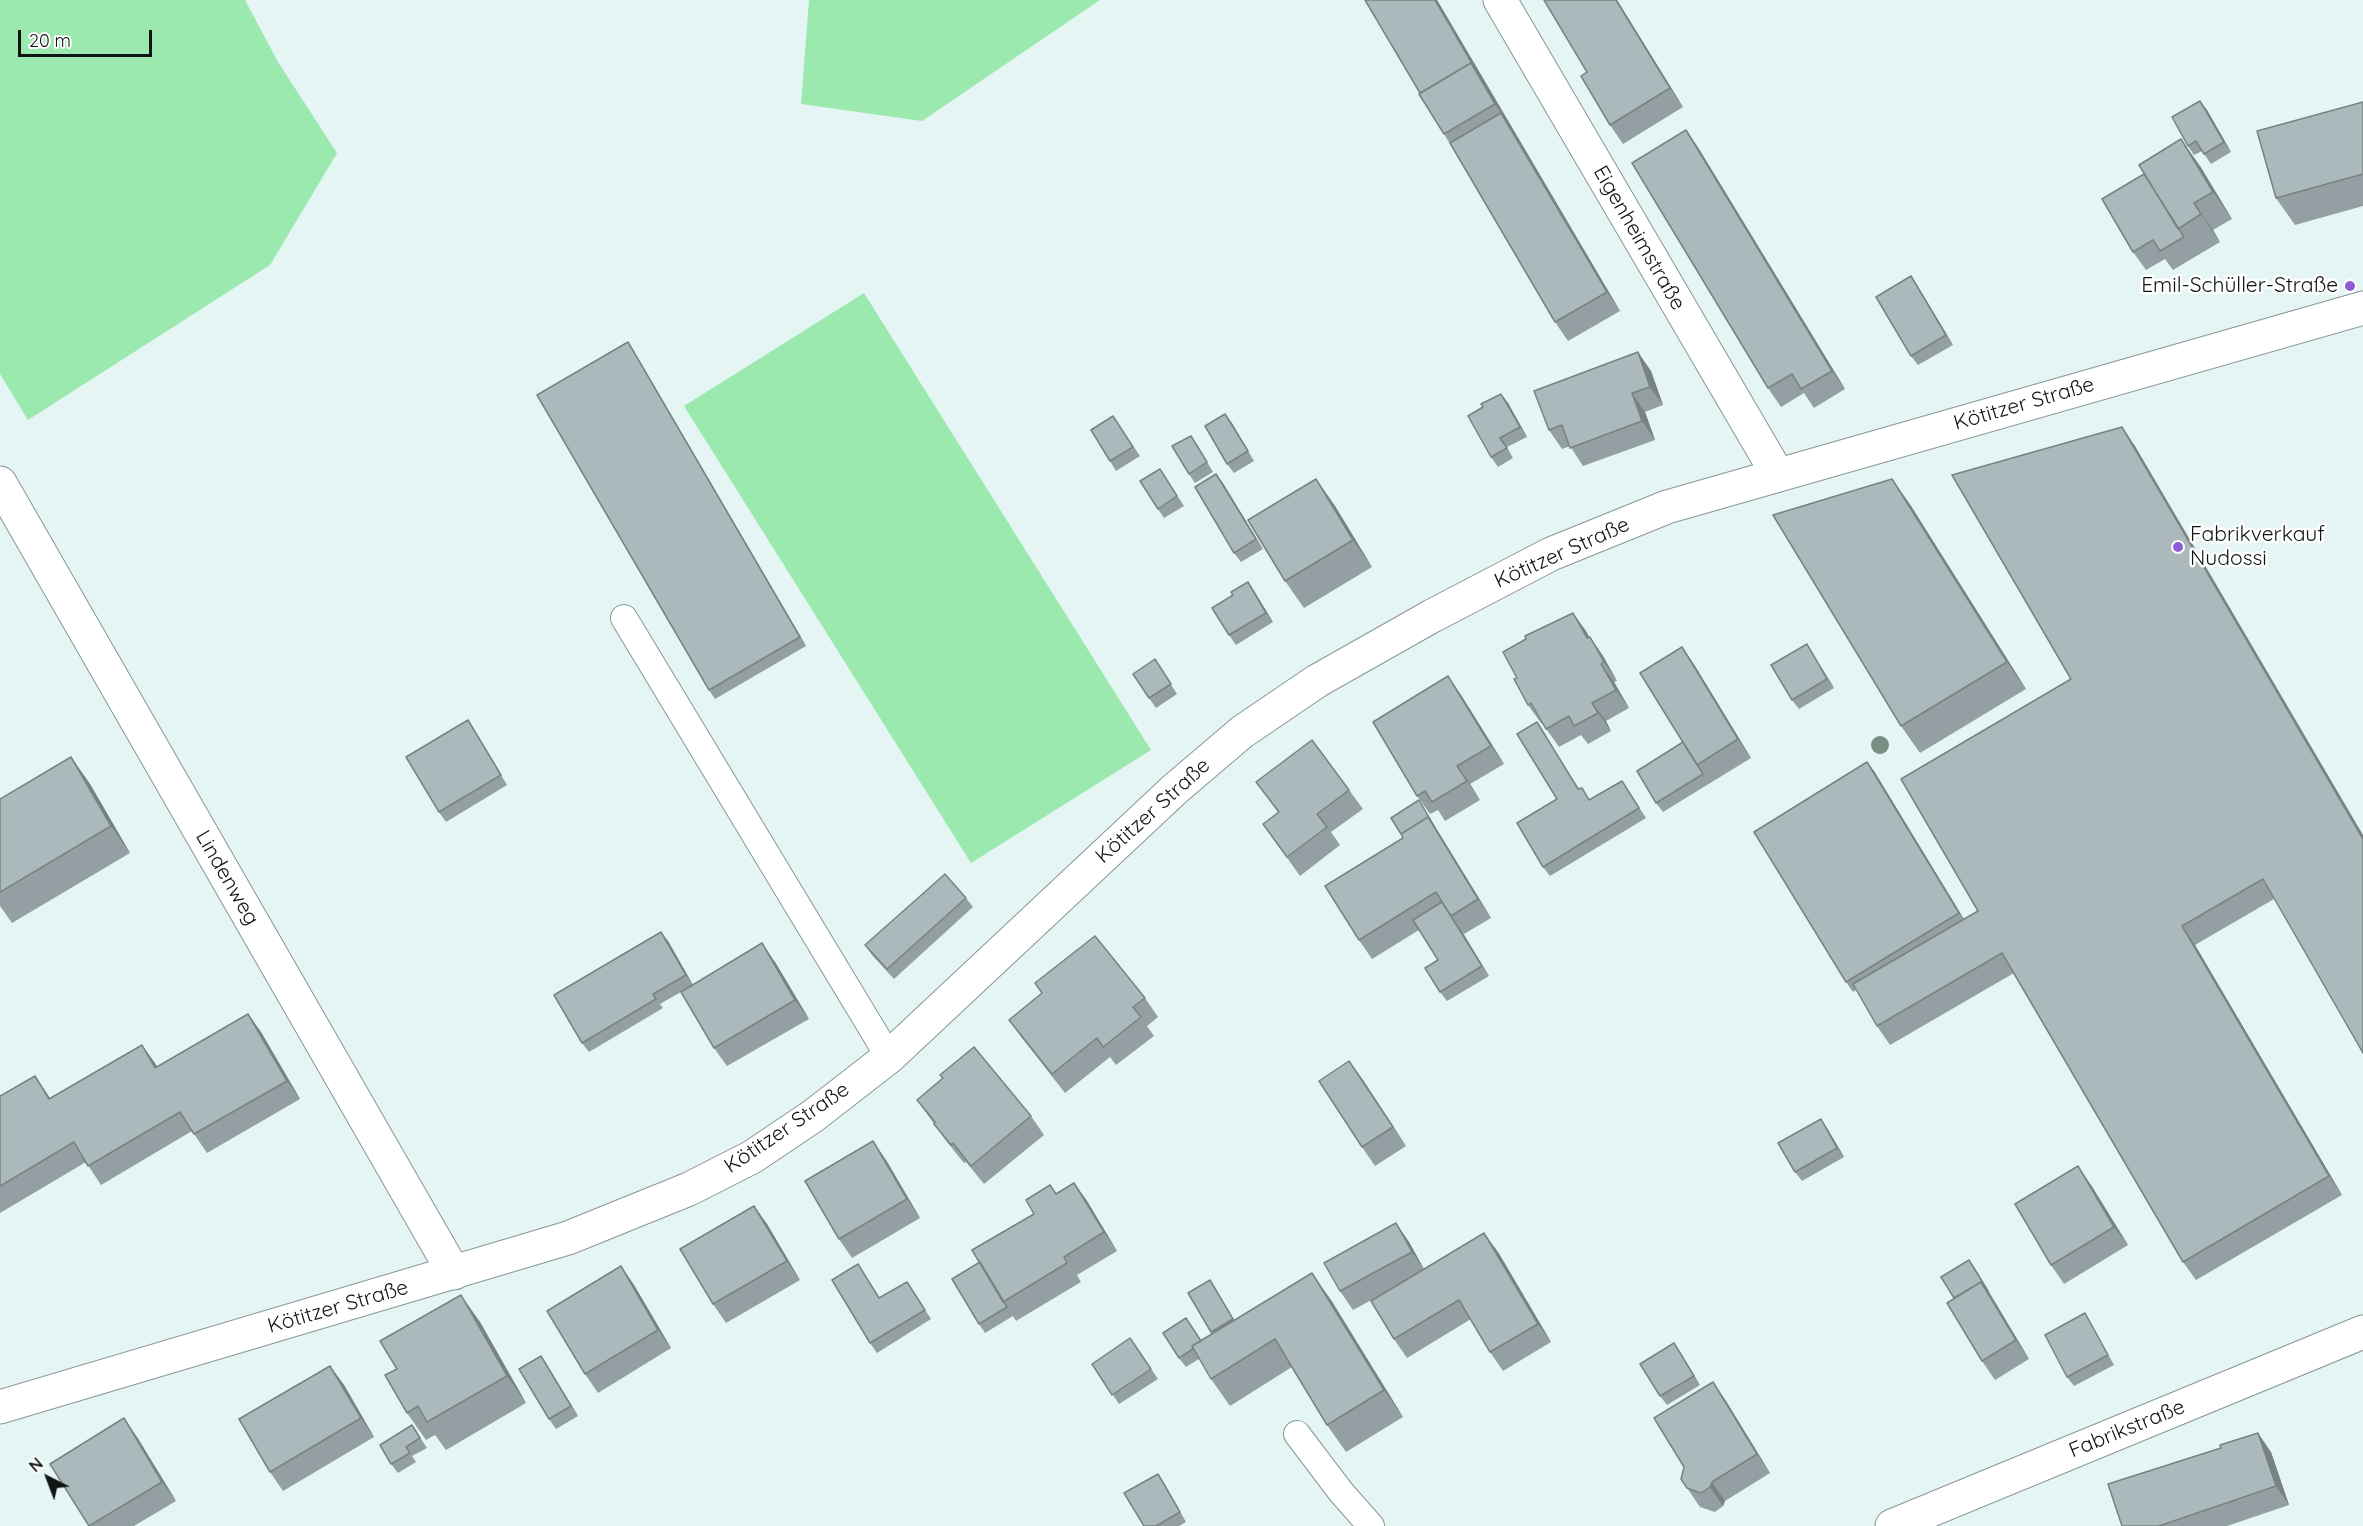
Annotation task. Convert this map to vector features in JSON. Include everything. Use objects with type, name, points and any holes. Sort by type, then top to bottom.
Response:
[{"type":"street","name":"Eigenheimstraße","points":[[1500,0],[1778,475]]},
{"type":"street","name":"Kötitzer Straße","points":[[0,1407],[568,1238],[689,1189],[752,1157],[813,1116],[889,1057],[1175,789],[1242,732],[1317,681],[1432,616],[1551,554],[1667,507],[2363,308]]},
{"type":"street","name":"Lindenweg","points":[[0,483],[454,1273]]},
{"type":"street","name":"Fabrikstraße","points":[[1892,1526],[2363,1332]]},
{"type":"lane","points":[[624,618],[889,1057]]},
{"type":"lane","points":[[1297,1434],[1341,1492],[1371,1526]]},
{"type":"green space","points":[[0,0],[245,0],[278,62],[337,153],[270,265],[28,420],[0,374]]},
{"type":"green space","points":[[809,0],[1100,0],[922,121],[801,104]]},
{"type":"green space","points":[[864,293],[1151,750],[971,863],[684,406]]},
{"type":"building","points":[[1365,0],[1435,0],[1477,72],[1471,63],[1420,93]]},
{"type":"building","points":[[1544,0],[1616,0],[1670,88],[1610,125],[1581,76],[1587,72]]},
{"type":"building","points":[[1471,63],[1495,104],[1444,134],[1419,94]]},
{"type":"building","points":[[2200,101],[2224,142],[2204,154],[2196,141],[2188,146],[2172,117]]},
{"type":"building","points":[[2363,102],[2363,174],[2276,198],[2257,131]]},
{"type":"building","points":[[1501,113],[1607,292],[1555,322],[1450,143]]},
{"type":"building","points":[[1686,130],[1832,371],[1801,389],[1792,374],[1768,388],[1632,163]]},
{"type":"building","points":[[2181,139],[2213,192],[2194,203],[2201,214],[2178,229],[2139,165]]},
{"type":"building","points":[[2144,174],[2184,237],[2160,251],[2153,240],[2133,252],[2102,199]]},
{"type":"building","points":[[1911,276],[1946,335],[1911,356],[1876,297]]},
{"type":"building","points":[[628,342],[800,637],[709,690],[537,395]]},
{"type":"building","points":[[1638,352],[1650,387],[1632,393],[1642,421],[1570,448],[1562,425],[1549,430],[1534,391]]},
{"type":"building","points":[[1501,394],[1520,427],[1500,438],[1507,448],[1491,457],[1468,416],[1483,407],[1481,404]]},
{"type":"building","points":[[1225,414],[1248,451],[1227,464],[1205,426]]},
{"type":"building","points":[[1113,416],[1133,447],[1110,461],[1091,430]]},
{"type":"building","points":[[2122,427],[2363,839],[2363,1053],[2263,879],[2182,926],[2329,1176],[2183,1262],[2002,953],[1877,1026],[1853,984],[1978,911],[1901,779],[2071,679],[1952,475]]},
{"type":"building","points":[[1191,436],[1207,462],[1189,474],[1172,446]]},
{"type":"building","points":[[1160,469],[1177,496],[1158,509],[1140,481]]},
{"type":"building","points":[[1216,474],[1256,539],[1234,553],[1195,487]]},
{"type":"building","points":[[1316,479],[1353,540],[1285,581],[1248,520]]},
{"type":"building","points":[[1892,479],[2007,662],[1901,726],[1773,515]]},
{"type":"building","points":[[1248,582],[1266,613],[1229,635],[1212,608],[1233,595],[1231,592]]},
{"type":"building","points":[[1573,613],[1604,662],[1601,664],[1616,690],[1592,703],[1598,713],[1574,726],[1569,716],[1546,729],[1531,703],[1528,705],[1503,652],[1526,639],[1525,636]]},
{"type":"building","points":[[1807,644],[1827,679],[1792,700],[1771,665]]},
{"type":"building","points":[[1682,647],[1738,739],[1697,765],[1640,673]]},
{"type":"building","points":[[1155,659],[1171,684],[1149,698],[1133,674]]},
{"type":"building","points":[[1448,676],[1491,746],[1457,766],[1467,781],[1432,802],[1425,791],[1417,796],[1373,722]]},
{"type":"building","points":[[468,720],[501,775],[439,812],[406,757]]},
{"type":"building","points":[[1537,722],[1578,789],[1582,788],[1589,800],[1622,781],[1639,808],[1543,867],[1517,823],[1557,799],[1517,734]]},
{"type":"building","points":[[1312,740],[1349,790],[1317,814],[1327,827],[1287,857],[1263,824],[1279,812],[1256,782]]},
{"type":"building","points":[[1683,742],[1703,774],[1656,803],[1637,771]]},
{"type":"building","points":[[71,757],[111,826],[0,892],[0,799]]},
{"type":"building","points":[[1867,762],[1959,913],[1846,982],[1754,832]]},
{"type":"building","points":[[1419,800],[1434,826],[1428,817],[1401,834],[1391,818]]},
{"type":"building","points":[[1428,817],[1478,899],[1451,916],[1436,892],[1359,940],[1325,886],[1403,838],[1401,834]]},
{"type":"building","points":[[945,874],[966,898],[887,969],[865,945]]},
{"type":"building","points":[[1442,902],[1482,966],[1440,992],[1425,968],[1438,960],[1413,920]]},
{"type":"building","points":[[661,932],[686,975],[653,994],[656,999],[582,1043],[554,995]]},
{"type":"building","points":[[1095,936],[1145,998],[1133,1007],[1141,1017],[1103,1047],[1097,1038],[1052,1074],[1009,1020],[1042,993],[1035,983]]},
{"type":"building","points":[[762,943],[795,1000],[714,1048],[681,992]]},
{"type":"building","points":[[248,1014],[287,1081],[194,1134],[180,1112],[88,1166],[74,1142],[0,1186],[0,1096],[35,1076],[49,1099],[142,1045],[155,1068]]},
{"type":"building","points":[[974,1047],[1031,1116],[971,1166],[953,1143],[951,1145],[917,1100],[943,1078],[940,1075]]},
{"type":"building","points":[[1349,1061],[1393,1127],[1362,1147],[1319,1081]]},
{"type":"building","points":[[1821,1119],[1837,1148],[1795,1172],[1778,1143]]},
{"type":"building","points":[[873,1141],[907,1199],[839,1239],[805,1181]]},
{"type":"building","points":[[2078,1166],[2114,1227],[2051,1265],[2015,1204]]},
{"type":"building","points":[[1074,1183],[1104,1232],[1064,1257],[1067,1263],[1003,1302],[972,1250],[1034,1214],[1026,1200],[1050,1185],[1056,1194]]},
{"type":"building","points":[[754,1206],[787,1261],[713,1304],[680,1249]]},
{"type":"building","points":[[1396,1223],[1412,1252],[1340,1291],[1324,1263]]},
{"type":"building","points":[[1484,1233],[1538,1324],[1490,1352],[1459,1300],[1394,1339],[1371,1301]]},
{"type":"building","points":[[1969,1260],[1988,1291],[1981,1282],[1954,1298],[1941,1277]]},
{"type":"building","points":[[980,1262],[1007,1307],[979,1324],[952,1279]]},
{"type":"building","points":[[858,1264],[879,1298],[907,1282],[925,1310],[870,1343],[832,1280]]},
{"type":"building","points":[[621,1266],[658,1330],[585,1374],[547,1311]]},
{"type":"building","points":[[1312,1273],[1384,1390],[1327,1425],[1275,1339],[1211,1379],[1192,1346]]},
{"type":"building","points":[[1210,1280],[1233,1319],[1211,1332],[1188,1293]]},
{"type":"building","points":[[1981,1282],[2016,1340],[1982,1361],[1947,1303]]},
{"type":"building","points":[[461,1295],[507,1376],[427,1422],[418,1406],[407,1413],[385,1375],[397,1369],[380,1341]]},
{"type":"building","points":[[2085,1313],[2108,1355],[2067,1377],[2045,1335]]},
{"type":"building","points":[[1186,1318],[1201,1341],[1179,1358],[1163,1333]]},
{"type":"building","points":[[1130,1338],[1151,1369],[1112,1395],[1092,1364]]},
{"type":"building","points":[[1674,1343],[1694,1376],[1660,1396],[1640,1364]]},
{"type":"building","points":[[541,1356],[571,1406],[549,1419],[519,1369]]},
{"type":"building","points":[[330,1366],[361,1418],[270,1472],[239,1419]]},
{"type":"building","points":[[1713,1382],[1757,1454],[1712,1482],[1710,1487],[1701,1493],[1687,1488],[1681,1479],[1684,1467],[1654,1418]]},
{"type":"building","points":[[124,1418],[162,1482],[89,1526],[50,1464]]},
{"type":"building","points":[[412,1425],[420,1438],[406,1447],[410,1453],[391,1464],[380,1445]]},
{"type":"building","points":[[2258,1433],[2276,1486],[2159,1526],[2122,1526],[2108,1484],[2221,1448],[2220,1445]]},
{"type":"building","points":[[1158,1474],[1180,1512],[1156,1526],[1144,1526],[1124,1493]]},
{"type":"place","name":"Emil-Schüller-Straße","points":[[2350,286]]},
{"type":"place","name":"Fabrikverkauf Nudossi","points":[[2178,547]]}]
